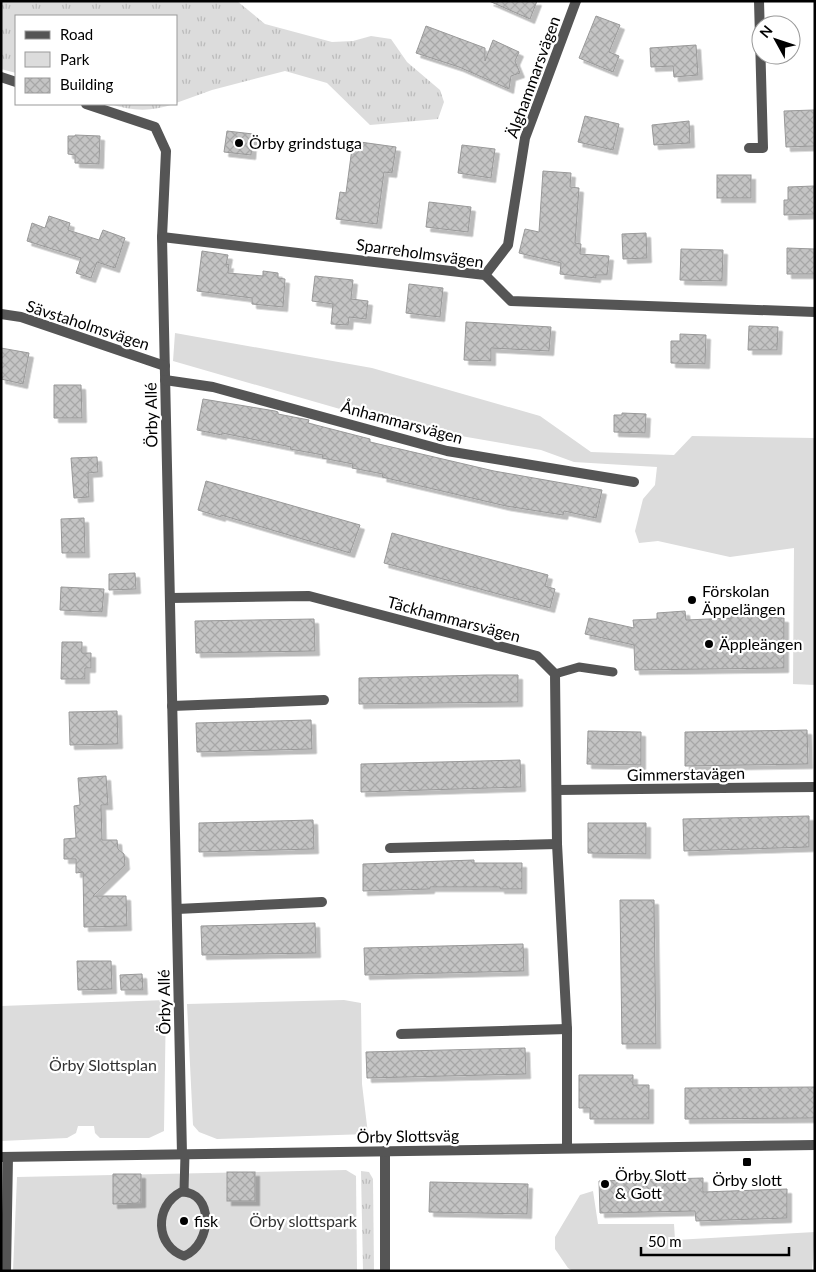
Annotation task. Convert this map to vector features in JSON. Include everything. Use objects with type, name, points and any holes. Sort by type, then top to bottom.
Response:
[{"type":"street","name":"Älghammarsvägen","points":[[485,275],[508,245],[525,138],[576,1]]},
{"type":"street","points":[[749,148],[763,148],[759,1]]},
{"type":"street","points":[[1,77],[15,82]]},
{"type":"street","name":"Örby Allé","points":[[89,105],[155,127],[166,151],[162,237],[184,1154]]},
{"type":"street","name":"Sparreholmsvägen","points":[[162,237],[485,275],[511,301],[815,312]]},
{"type":"street","name":"Sävstaholmsvägen","points":[[1,314],[22,317],[165,366]]},
{"type":"street","name":"Ånhammarsvägen","points":[[165,380],[213,387],[447,451],[634,482]]},
{"type":"street","name":"Täckhammarsvägen","points":[[170,598],[309,596],[537,656],[555,674]]},
{"type":"street","points":[[555,674],[557,844],[567,1029],[567,1148]]},
{"type":"street","points":[[172,706],[324,700]]},
{"type":"street","name":"Gimmerstavägen","points":[[557,790],[815,787]]},
{"type":"street","points":[[390,848],[557,844]]},
{"type":"street","points":[[177,909],[322,902]]},
{"type":"street","points":[[400,1034],[567,1029]]},
{"type":"street","name":"Örby Slottsväg","points":[[5,1157],[815,1145]]},
{"type":"street","points":[[385,1151],[385,1271]]},
{"type":"street","points":[[5,1157],[6,1271]]},
{"type":"lane","points":[[555,674],[579,667],[612,672]]},
{"type":"lane","points":[[184,1154],[184,1192]]},
{"type":"lane","points":[[184,1192],[193,1194],[200,1200],[204,1207],[205,1222],[201,1243],[195,1251],[184,1256],[174,1253],[164,1242],[161,1222],[164,1212],[174,1196],[184,1192]]},
{"type":"green space","points":[[1,1],[237,1],[265,24],[332,42],[353,41],[371,36],[391,39],[407,62],[440,90],[444,102],[438,119],[370,125],[327,83],[285,71],[212,90],[178,102],[178,15],[15,15],[15,73],[1,69]]},
{"type":"green space","points":[[114,105],[170,105],[142,110]]},
{"type":"green space","points":[[175,333],[372,368],[540,416],[591,452],[674,455],[692,436],[815,438],[815,685],[793,684],[794,548],[730,557],[658,541],[639,543],[635,531],[643,499],[655,485],[657,467],[574,462],[541,450],[392,424],[173,361]]},
{"type":"green space","name":"Örby Slottsplan","points":[[166,1000],[164,1131],[149,1138],[100,1138],[95,1133],[94,1126],[78,1126],[76,1133],[67,1138],[1,1141],[1,1006]]},
{"type":"green space","points":[[344,1000],[361,1003],[362,1084],[368,1134],[217,1139],[199,1132],[193,1125],[187,1004]]},
{"type":"green space","name":"Örby slottspark","points":[[346,1170],[356,1176],[357,1271],[13,1271],[17,1177]]},
{"type":"green space","points":[[361,1171],[369,1172],[373,1179],[374,1271],[363,1271]]},
{"type":"green space","points":[[593,1191],[598,1224],[674,1224],[675,1240],[815,1232],[812,1271],[573,1271],[568,1268],[555,1249],[555,1237],[580,1195]]},
{"type":"building","points":[[489,1],[537,1],[530,19]]},
{"type":"building","points":[[596,16],[620,25],[609,52],[619,56],[613,72],[579,58]]},
{"type":"building","points":[[426,26],[485,48],[485,61],[493,40],[519,52],[515,61],[520,73],[511,76],[509,89],[459,67],[416,53]]},
{"type":"building","points":[[696,45],[698,75],[674,77],[673,66],[651,67],[650,48]]},
{"type":"building","points":[[814,110],[815,146],[786,147],[784,111]]},
{"type":"building","points":[[585,116],[619,124],[613,150],[578,142]]},
{"type":"building","points":[[689,121],[690,143],[654,145],[652,125]]},
{"type":"building","name":"Örby grindstuga","points":[[227,131],[253,134],[251,155],[224,152]]},
{"type":"building","points":[[68,136],[100,136],[99,164],[75,163],[75,155],[68,154]]},
{"type":"building","points":[[353,141],[396,147],[392,173],[384,172],[377,224],[336,219],[340,192],[346,193]]},
{"type":"building","points":[[462,145],[495,149],[491,178],[458,173]]},
{"type":"building","points":[[543,171],[571,173],[570,187],[579,188],[575,243],[581,244],[580,254],[609,256],[607,275],[596,275],[596,278],[560,274],[561,263],[519,253],[525,229],[539,232]]},
{"type":"building","points":[[717,175],[751,175],[751,198],[717,198]]},
{"type":"building","points":[[814,186],[815,214],[784,215],[784,200],[788,200],[788,187]]},
{"type":"building","points":[[429,202],[471,207],[468,232],[426,227]]},
{"type":"building","points":[[49,216],[70,223],[68,230],[99,240],[103,230],[125,238],[115,268],[97,262],[91,278],[76,273],[81,258],[27,241],[32,223],[45,228]]},
{"type":"building","points":[[646,233],[647,258],[623,259],[622,234]]},
{"type":"building","points":[[787,248],[815,249],[815,274],[787,274]]},
{"type":"building","points":[[681,249],[723,250],[722,281],[680,280]]},
{"type":"building","points":[[202,251],[228,255],[226,265],[229,264],[228,273],[263,276],[263,271],[278,273],[278,278],[285,279],[283,307],[252,304],[252,298],[197,291]]},
{"type":"building","points":[[315,276],[353,280],[351,299],[368,301],[366,319],[349,317],[348,325],[331,324],[333,304],[312,301]]},
{"type":"building","points":[[409,284],[443,288],[440,317],[406,313]]},
{"type":"building","points":[[466,322],[551,327],[549,351],[491,348],[491,361],[464,360]]},
{"type":"building","points":[[749,326],[778,327],[777,350],[748,350]]},
{"type":"building","points":[[680,334],[706,335],[705,364],[671,363],[671,341],[680,341]]},
{"type":"building","points":[[1,348],[29,353],[23,384],[1,379]]},
{"type":"building","points":[[54,385],[81,385],[82,418],[54,418]]},
{"type":"building","points":[[203,399],[275,411],[278,414],[309,420],[308,423],[370,439],[370,442],[494,471],[602,490],[596,518],[564,511],[563,515],[506,506],[382,477],[383,474],[352,468],[353,464],[322,458],[323,455],[290,449],[291,447],[197,430]]},
{"type":"building","points":[[622,413],[646,414],[645,433],[614,432],[614,415],[622,415]]},
{"type":"building","points":[[97,457],[98,472],[88,473],[89,497],[74,498],[71,458]]},
{"type":"building","points":[[206,481],[360,525],[350,553],[198,510]]},
{"type":"building","points":[[84,518],[85,553],[62,553],[61,519]]},
{"type":"building","points":[[392,533],[548,575],[545,586],[555,589],[550,608],[384,563]]},
{"type":"building","points":[[135,573],[136,589],[109,590],[109,574]]},
{"type":"building","points":[[61,587],[104,589],[102,612],[60,610]]},
{"type":"building","name":"Äppleängen","points":[[760,609],[761,617],[784,618],[784,668],[635,670],[634,645],[585,634],[589,618],[634,628],[633,620],[657,619],[657,613],[685,611],[686,620],[731,618],[732,612]]},
{"type":"building","points":[[314,619],[315,651],[196,653],[195,621]]},
{"type":"building","points":[[62,642],[82,642],[82,653],[91,653],[91,668],[85,668],[85,679],[61,679]]},
{"type":"building","points":[[518,675],[518,702],[359,704],[359,678]]},
{"type":"building","points":[[117,711],[118,744],[70,745],[69,712]]},
{"type":"building","points":[[311,720],[312,749],[197,752],[196,723]]},
{"type":"building","points":[[807,730],[808,764],[685,766],[685,732]]},
{"type":"building","points":[[588,731],[641,732],[641,765],[587,764]]},
{"type":"building","points":[[520,760],[521,787],[361,792],[361,764]]},
{"type":"building","points":[[106,776],[108,805],[101,805],[102,840],[117,840],[118,849],[124,854],[125,865],[93,896],[126,896],[127,926],[84,927],[83,872],[76,873],[76,859],[64,859],[64,839],[76,838],[74,806],[80,805],[78,778]]},
{"type":"building","points":[[809,816],[809,847],[684,851],[683,819]]},
{"type":"building","points":[[313,820],[314,849],[199,852],[199,823]]},
{"type":"building","points":[[588,823],[646,823],[646,854],[588,853]]},
{"type":"building","points":[[474,860],[474,863],[522,863],[522,889],[500,889],[500,887],[430,887],[430,889],[363,891],[363,864]]},
{"type":"building","points":[[620,900],[654,900],[656,1044],[622,1044]]},
{"type":"building","points":[[315,923],[316,953],[202,955],[201,926]]},
{"type":"building","points":[[523,944],[524,971],[365,975],[364,948]]},
{"type":"building","points":[[77,961],[111,961],[112,989],[78,990]]},
{"type":"building","points":[[142,974],[143,990],[121,990],[120,975]]},
{"type":"building","points":[[525,1048],[526,1074],[367,1078],[366,1052]]},
{"type":"building","points":[[579,1075],[633,1075],[633,1085],[649,1085],[649,1119],[590,1119],[590,1108],[579,1108]]},
{"type":"building","points":[[815,1087],[815,1118],[685,1119],[685,1088]]},
{"type":"building","points":[[227,1172],[255,1172],[255,1201],[227,1201]]},
{"type":"building","points":[[113,1174],[141,1174],[141,1203],[113,1204]]},
{"type":"building","points":[[703,1178],[703,1192],[787,1189],[787,1218],[696,1221],[695,1211],[600,1213],[599,1181]]},
{"type":"building","points":[[430,1182],[528,1184],[527,1214],[429,1212]]},
{"type":"place","name":"Örby grindstuga","points":[[239,143]]},
{"type":"place","name":"Förskolan Äppelängen","points":[[692,600]]},
{"type":"place","name":"Äppleängen","points":[[709,644]]},
{"type":"place","name":"Örby slott","points":[[747,1162]]},
{"type":"place","name":"Örby Slott & Gott","points":[[605,1184]]},
{"type":"place","name":"fisk","points":[[184,1221]]}]
